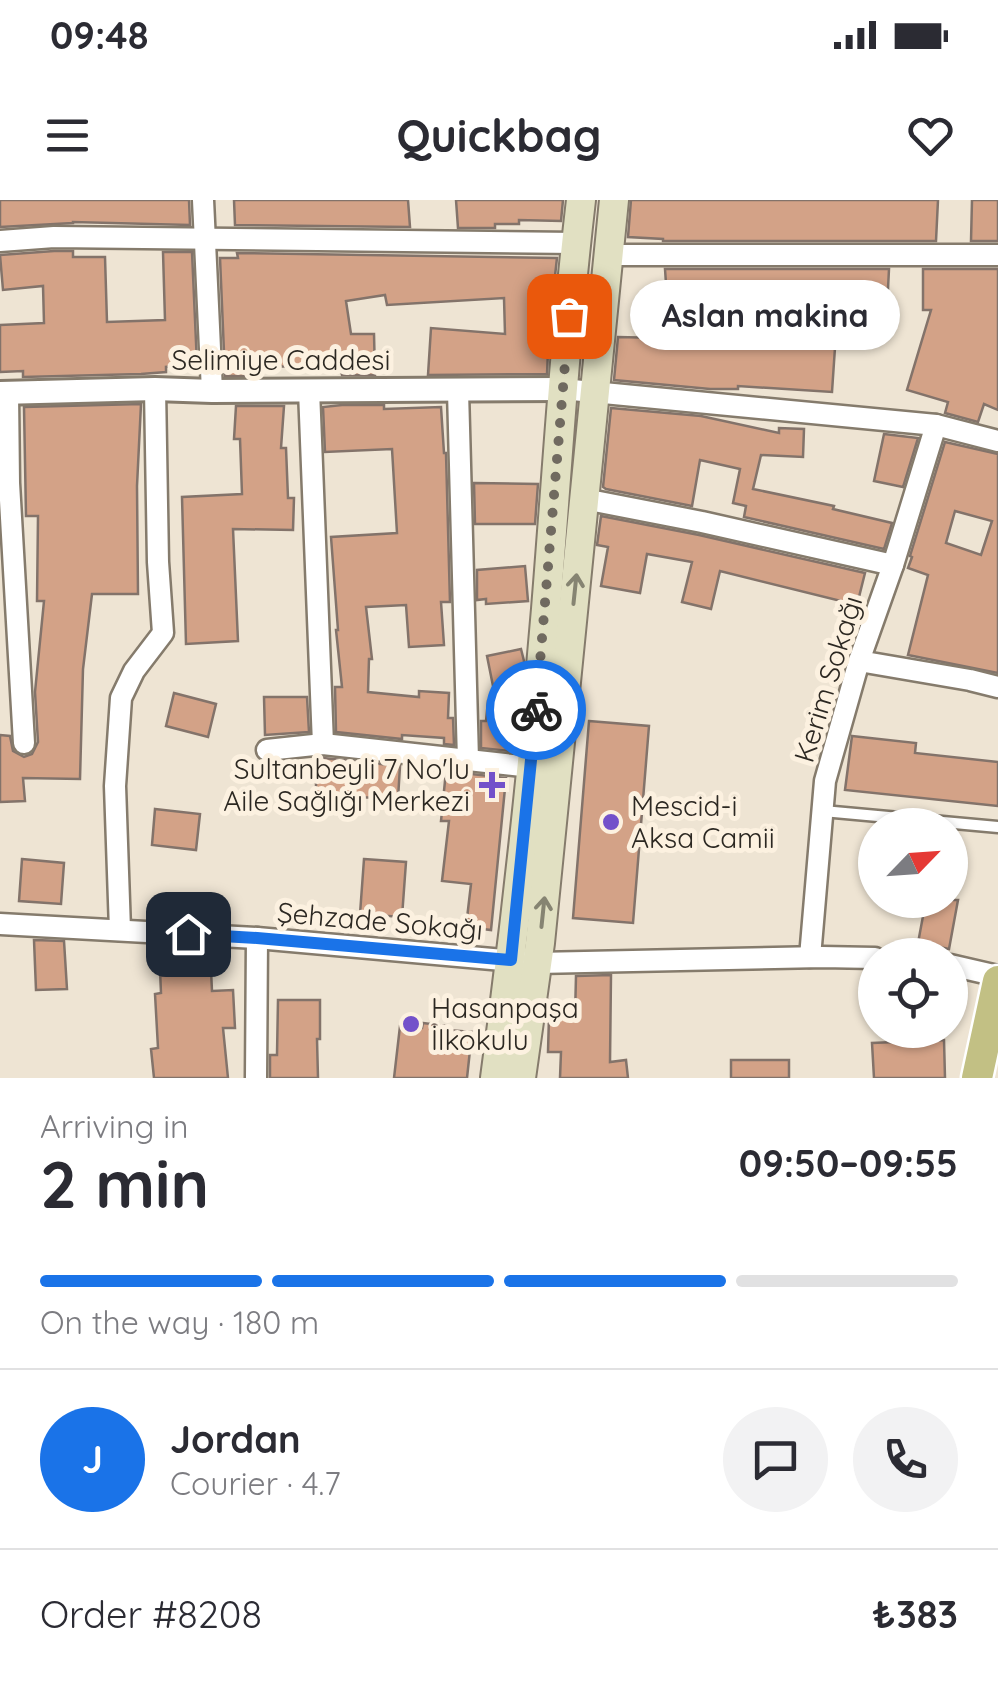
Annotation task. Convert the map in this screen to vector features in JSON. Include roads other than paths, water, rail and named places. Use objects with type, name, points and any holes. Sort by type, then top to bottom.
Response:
[{"type":"main road","points":[[521,1078],[531,767],[581,200]]},
{"type":"main road","points":[[495,1078],[524,961],[584,499],[614,200]]},
{"type":"main road","points":[[977,1078],[998,978]]},
{"type":"street","points":[[203,200],[212,391]]},
{"type":"street","points":[[0,241],[54,237],[576,243]]},
{"type":"street","points":[[608,256],[998,255]]},
{"type":"street","points":[[120,930],[115,786],[120,698],[134,671],[163,634],[155,388]]},
{"type":"street","name":"Selimiye Caddesi","points":[[4,393],[155,388],[562,389]]},
{"type":"street","points":[[562,389],[936,424],[998,441]]},
{"type":"street","points":[[309,390],[323,744]]},
{"type":"street","points":[[458,390],[468,760]]},
{"type":"street","points":[[4,393],[24,743]]},
{"type":"street","name":"Kerim Sokağı","points":[[810,957],[825,781],[859,661],[936,424]]},
{"type":"street","points":[[584,499],[893,565]]},
{"type":"street","points":[[859,661],[998,687]]},
{"type":"street","points":[[268,750],[323,744],[531,767]]},
{"type":"street","name":"Şehzade Sokağı","points":[[0,924],[257,938],[524,961],[858,958]]},
{"type":"street","points":[[256,1078],[257,938]]},
{"type":"street","points":[[968,970],[998,978]]},
{"type":"lane","points":[[822,811],[998,827]]},
{"type":"place","name":"Aslan makina","points":[[569,316]]},
{"type":"place","name":"Sultanbeyli 7 No'lu Aile Sağlığı Merkezi","points":[[492,785]]},
{"type":"place","name":"Mescid-i Aksa Camii","points":[[611,822]]},
{"type":"place","name":"Hasanpaşa İlkokulu","points":[[411,1024]]}]
